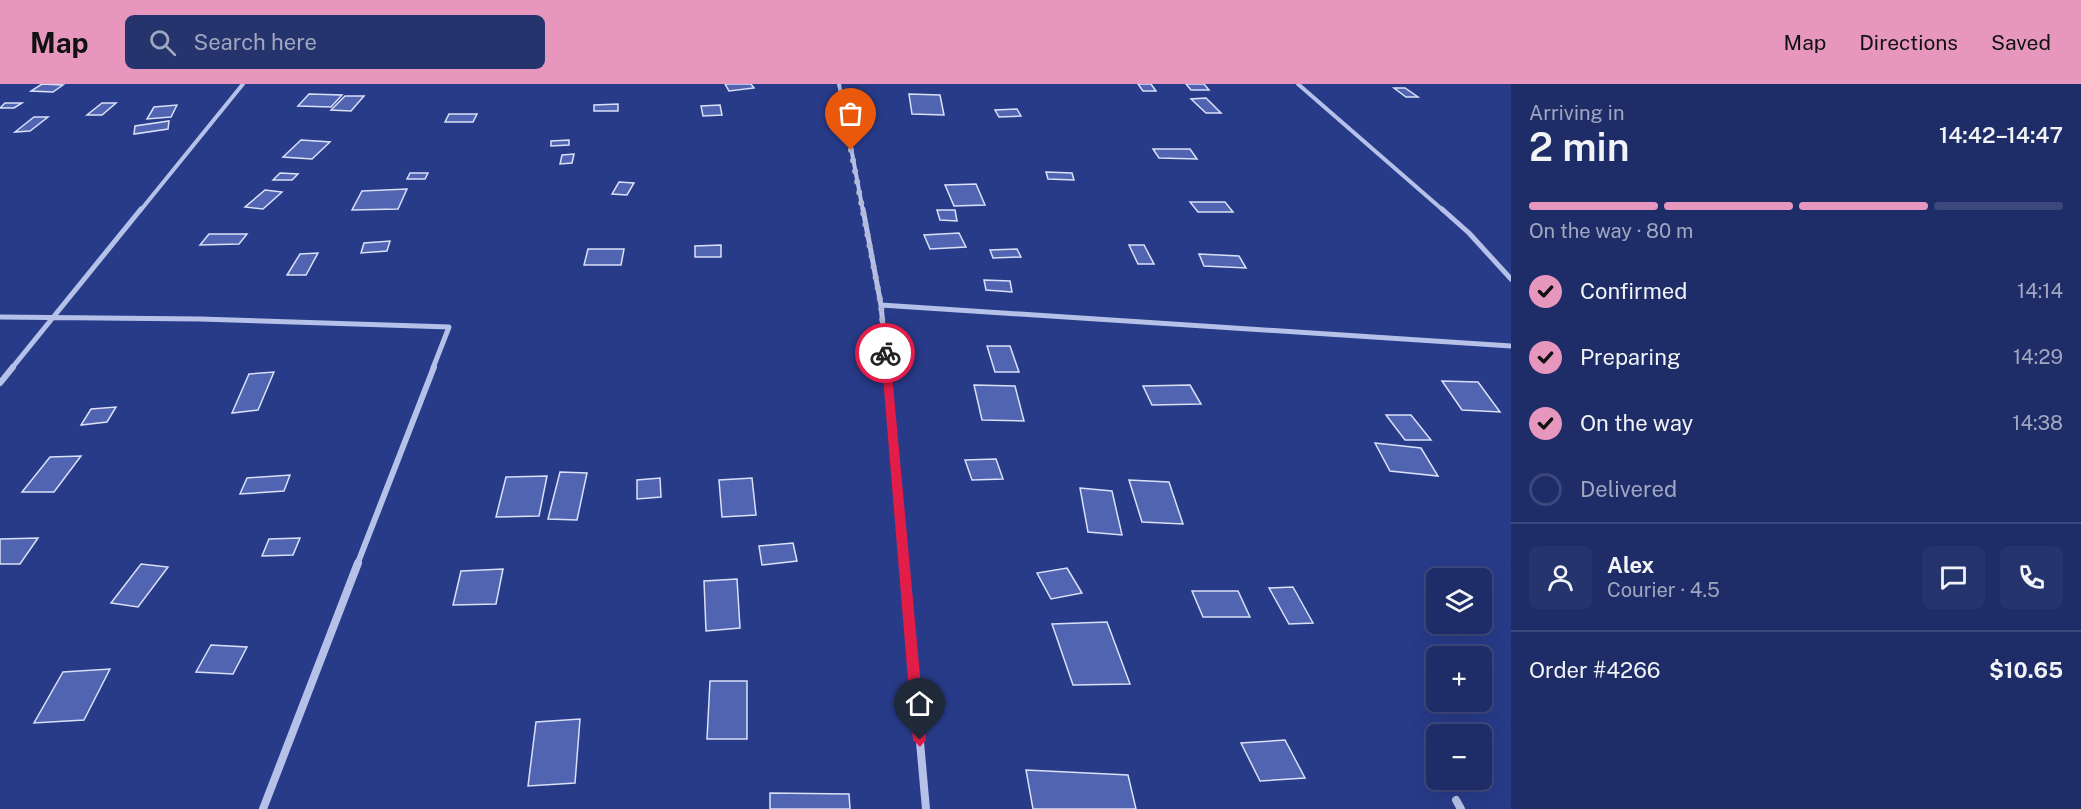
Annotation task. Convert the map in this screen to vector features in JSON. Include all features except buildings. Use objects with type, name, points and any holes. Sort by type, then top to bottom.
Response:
[{"type":"street","points":[[0,383],[243,84]]},
{"type":"street","points":[[838,84],[881,305],[926,809]]},
{"type":"street","points":[[1298,84],[1469,233],[1511,279]]},
{"type":"street","points":[[881,305],[1511,346]]},
{"type":"street","points":[[0,317],[200,318],[449,327],[263,809]]},
{"type":"street","points":[[1456,800],[1461,809]]},
{"type":"way so far","points":[[851,150],[881,305],[885,353]]},
{"type":"route","points":[[885,353],[920,740]]}]
